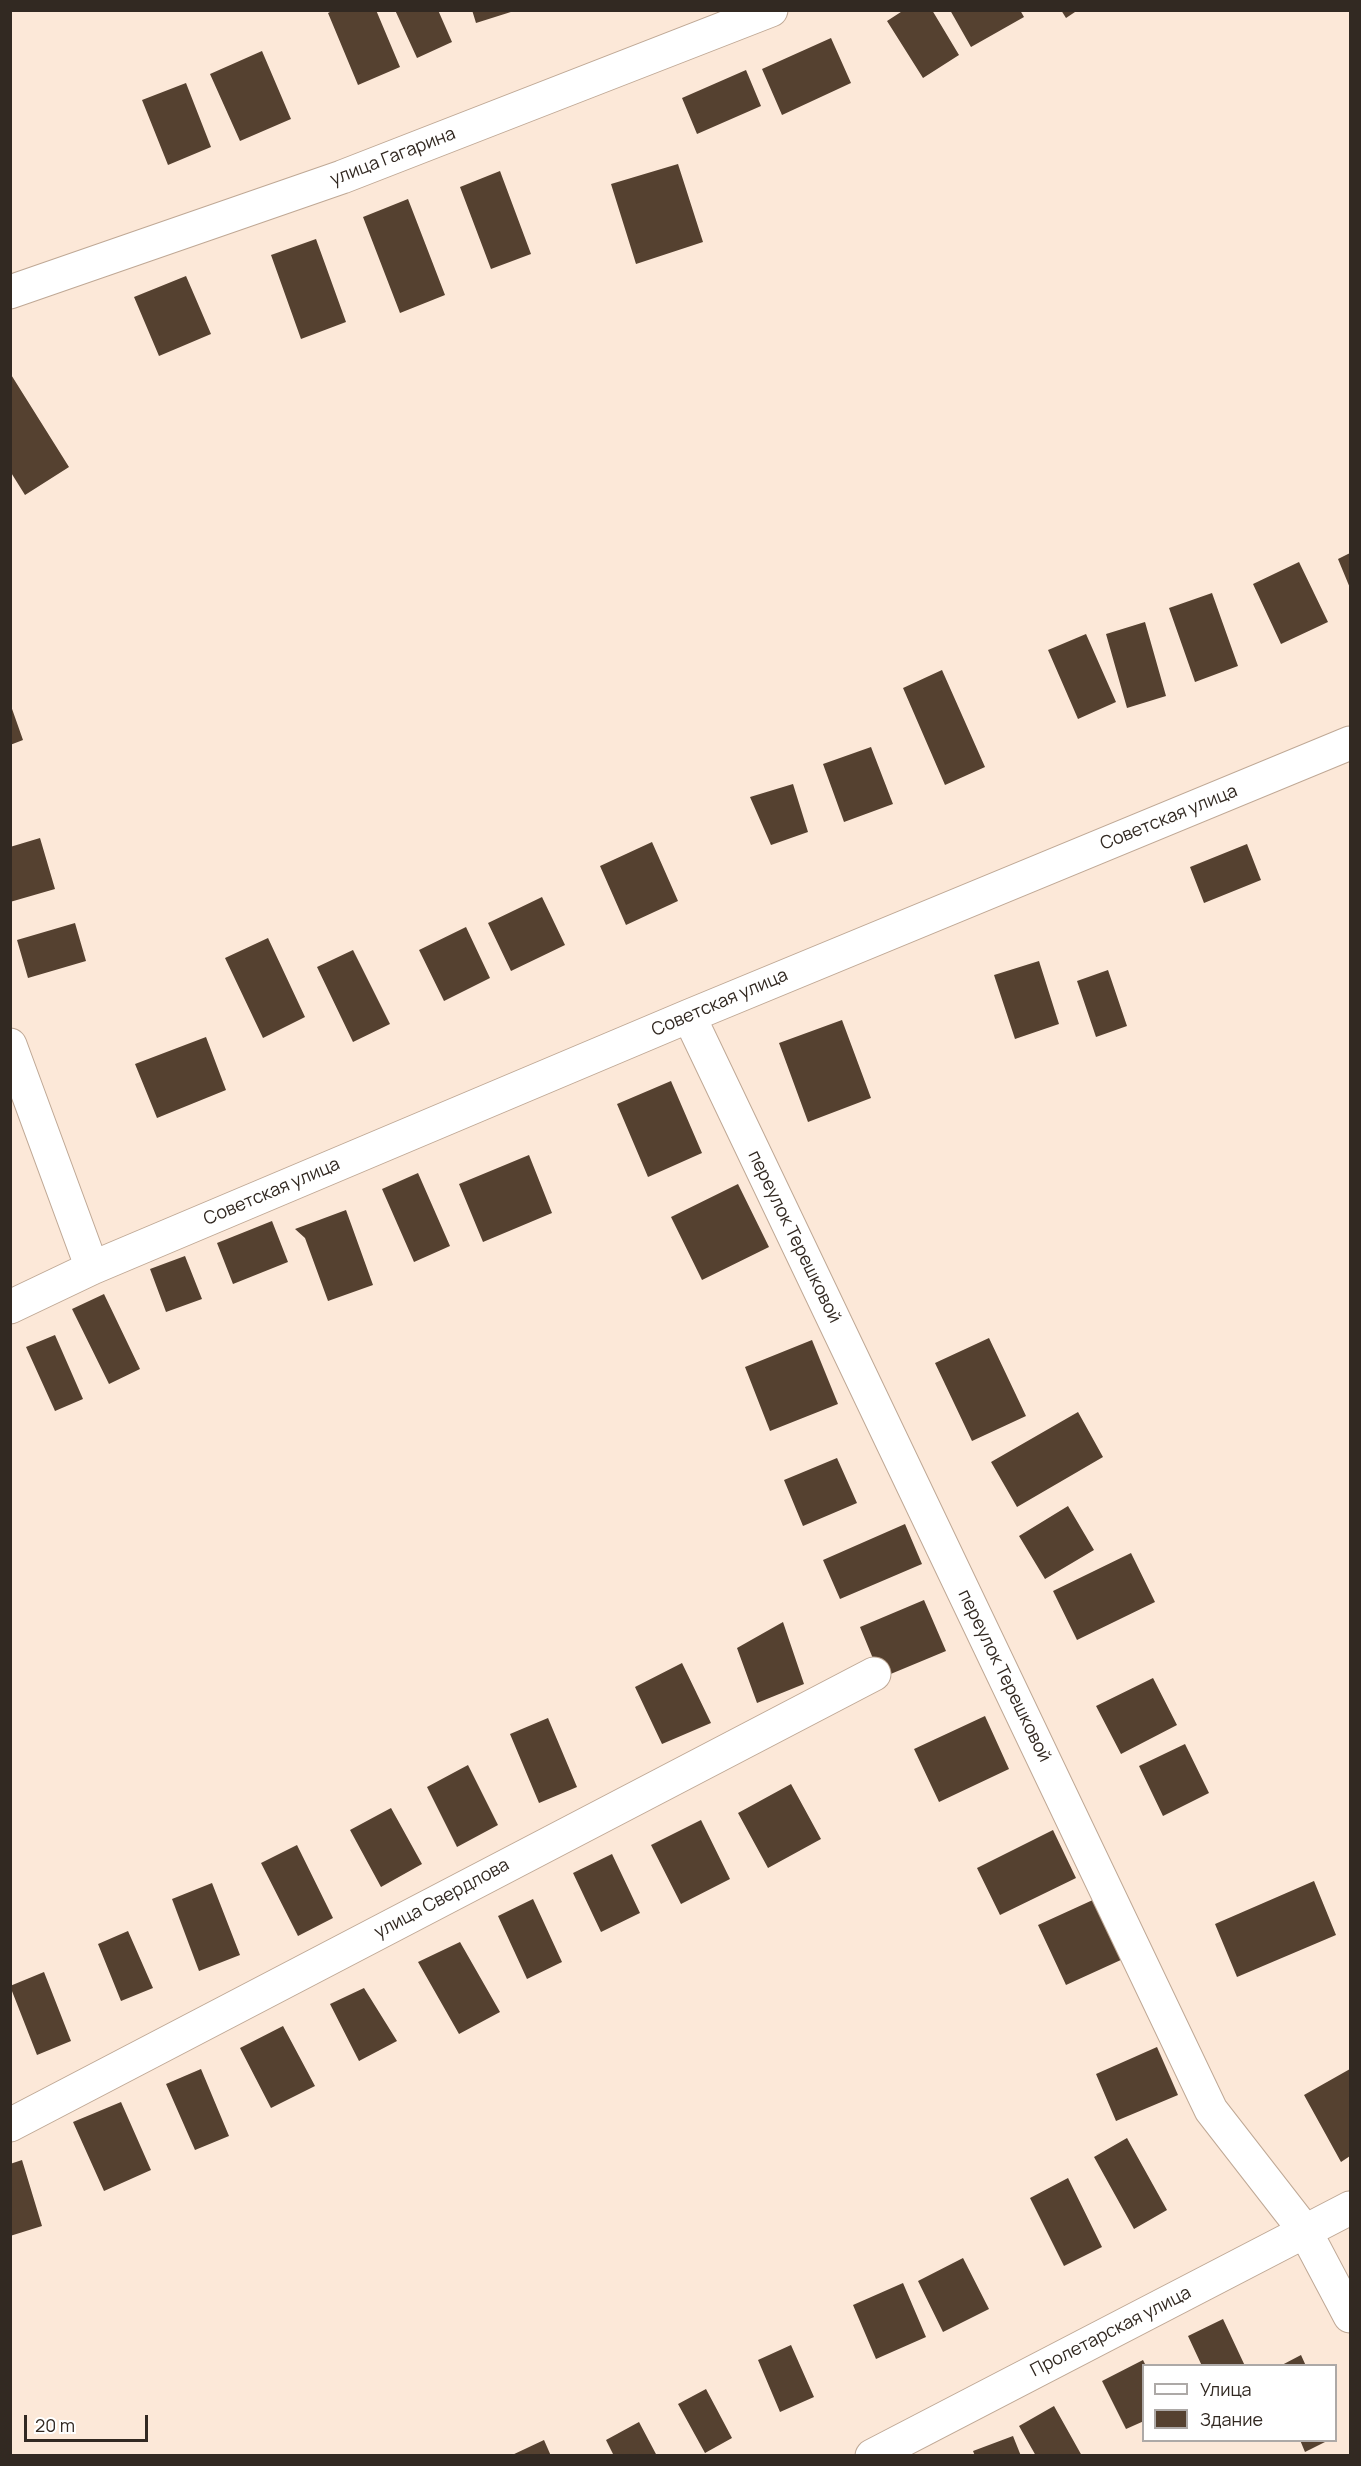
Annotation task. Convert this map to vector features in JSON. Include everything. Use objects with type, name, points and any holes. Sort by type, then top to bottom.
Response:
[{"type":"street","name":"улица Гагарина","points":[[10,292],[342,177],[771,10]]},
{"type":"street","name":"Советская улица","points":[[10,1307],[92,1268],[688,1016],[1350,743]]},
{"type":"street","name":"переулок Терешковой","points":[[688,1016],[1211,2110],[1305,2231],[1350,2316]]},
{"type":"street","points":[[10,1045],[92,1268]]},
{"type":"street","name":"улица Свердлова","points":[[10,2125],[874,1674]]},
{"type":"street","name":"Пролетарская улица","points":[[872,2456],[1350,2208]]},
{"type":"building","points":[[334,10],[376,10],[400,67],[358,85],[328,13]]},
{"type":"building","points":[[395,10],[438,10],[452,42],[417,58]]},
{"type":"building","points":[[472,10],[514,10],[514,11],[476,23]]},
{"type":"building","points":[[904,10],[932,10],[959,55],[923,78],[887,21]]},
{"type":"building","points":[[950,10],[1020,10],[1024,17],[971,47]]},
{"type":"building","points":[[1061,10],[1078,10],[1066,18]]},
{"type":"building","points":[[831,38],[851,83],[782,115],[762,69]]},
{"type":"building","points":[[262,51],[291,119],[240,141],[210,74]]},
{"type":"building","points":[[746,70],[761,106],[697,134],[682,98]]},
{"type":"building","points":[[186,83],[211,147],[168,165],[142,100]]},
{"type":"building","points":[[678,164],[703,242],[636,264],[611,184]]},
{"type":"building","points":[[500,171],[531,254],[491,269],[460,187]]},
{"type":"building","points":[[408,199],[445,295],[400,313],[363,217]]},
{"type":"building","points":[[316,239],[346,322],[301,339],[271,255]]},
{"type":"building","points":[[186,276],[211,334],[159,356],[134,297]]},
{"type":"building","points":[[10,373],[69,467],[25,495],[10,471]]},
{"type":"building","points":[[1350,553],[1350,588],[1338,559]]},
{"type":"building","points":[[1299,562],[1328,622],[1281,644],[1253,584]]},
{"type":"building","points":[[1212,593],[1238,666],[1195,682],[1169,608]]},
{"type":"building","points":[[1145,622],[1166,696],[1127,708],[1106,634]]},
{"type":"building","points":[[1086,634],[1116,702],[1078,719],[1048,650]]},
{"type":"building","points":[[942,670],[985,767],[945,785],[903,688]]},
{"type":"building","points":[[10,707],[23,740],[10,745]]},
{"type":"building","points":[[871,747],[893,804],[844,822],[823,764]]},
{"type":"building","points":[[793,784],[808,832],[771,845],[750,797]]},
{"type":"building","points":[[40,838],[55,889],[10,902],[10,847]]},
{"type":"building","points":[[652,842],[678,901],[626,925],[600,866]]},
{"type":"building","points":[[1247,844],[1261,880],[1204,903],[1190,867]]},
{"type":"building","points":[[542,897],[565,945],[511,971],[488,923]]},
{"type":"building","points":[[75,923],[86,961],[28,978],[17,940]]},
{"type":"building","points":[[466,927],[490,978],[444,1001],[419,950]]},
{"type":"building","points":[[268,938],[305,1017],[263,1038],[225,958]]},
{"type":"building","points":[[353,950],[390,1024],[353,1042],[317,967]]},
{"type":"building","points":[[1039,961],[1059,1024],[1015,1039],[994,975]]},
{"type":"building","points":[[1108,970],[1127,1026],[1096,1037],[1077,981]]},
{"type":"building","points":[[842,1020],[871,1098],[808,1122],[779,1043]]},
{"type":"building","points":[[206,1037],[226,1090],[157,1118],[135,1064]]},
{"type":"building","points":[[671,1081],[702,1153],[648,1177],[617,1104]]},
{"type":"building","points":[[529,1155],[552,1213],[483,1242],[459,1184]]},
{"type":"building","points":[[418,1173],[450,1246],[414,1262],[382,1189]]},
{"type":"building","points":[[738,1184],[769,1247],[702,1280],[671,1217]]},
{"type":"building","points":[[346,1210],[373,1285],[328,1301],[305,1238],[295,1229]]},
{"type":"building","points":[[272,1221],[288,1262],[233,1284],[217,1243]]},
{"type":"building","points":[[185,1256],[202,1299],[166,1312],[150,1269]]},
{"type":"building","points":[[104,1294],[140,1369],[109,1384],[72,1309]]},
{"type":"building","points":[[55,1335],[83,1399],[55,1411],[26,1347]]},
{"type":"building","points":[[989,1338],[1026,1416],[972,1441],[935,1363]]},
{"type":"building","points":[[812,1340],[838,1404],[770,1431],[745,1367]]},
{"type":"building","points":[[1078,1412],[1103,1457],[1017,1507],[991,1462]]},
{"type":"building","points":[[837,1458],[857,1503],[803,1526],[784,1480]]},
{"type":"building","points":[[1068,1506],[1094,1550],[1045,1579],[1019,1536]]},
{"type":"building","points":[[905,1524],[922,1564],[840,1599],[823,1560]]},
{"type":"building","points":[[1131,1553],[1155,1602],[1077,1640],[1053,1591]]},
{"type":"building","points":[[924,1600],[946,1651],[881,1678],[860,1627]]},
{"type":"building","points":[[783,1622],[804,1684],[757,1703],[737,1648]]},
{"type":"building","points":[[682,1663],[711,1723],[662,1744],[635,1687]]},
{"type":"building","points":[[1153,1678],[1177,1725],[1121,1754],[1096,1706]]},
{"type":"building","points":[[985,1716],[1009,1769],[939,1802],[914,1749]]},
{"type":"building","points":[[548,1718],[577,1787],[539,1803],[510,1734]]},
{"type":"building","points":[[1185,1744],[1209,1793],[1163,1816],[1139,1766]]},
{"type":"building","points":[[468,1765],[498,1825],[457,1847],[427,1787]]},
{"type":"building","points":[[791,1784],[821,1839],[768,1868],[738,1813]]},
{"type":"building","points":[[391,1808],[422,1864],[381,1887],[350,1830]]},
{"type":"building","points":[[701,1820],[730,1879],[681,1904],[651,1845]]},
{"type":"building","points":[[1053,1830],[1076,1878],[1000,1915],[977,1868]]},
{"type":"building","points":[[297,1845],[333,1918],[298,1936],[261,1863]]},
{"type":"building","points":[[612,1854],[640,1913],[601,1932],[573,1873]]},
{"type":"building","points":[[1314,1881],[1336,1935],[1237,1977],[1215,1924]]},
{"type":"building","points":[[212,1883],[240,1955],[199,1971],[172,1899]]},
{"type":"building","points":[[533,1899],[562,1962],[527,1979],[498,1916]]},
{"type":"building","points":[[1095,1899],[1123,1959],[1066,1985],[1038,1925]]},
{"type":"building","points":[[128,1931],[153,1988],[121,2001],[98,1944]]},
{"type":"building","points":[[460,1942],[500,2012],[459,2034],[418,1962]]},
{"type":"building","points":[[44,1972],[71,2041],[37,2055],[10,1986]]},
{"type":"building","points":[[364,1988],[397,2041],[359,2061],[330,2004]]},
{"type":"building","points":[[283,2026],[315,2086],[271,2108],[240,2048]]},
{"type":"building","points":[[1157,2047],[1178,2095],[1116,2121],[1096,2074]]},
{"type":"building","points":[[201,2069],[229,2136],[195,2150],[166,2084]]},
{"type":"building","points":[[1350,2069],[1350,2156],[1341,2162],[1304,2095]]},
{"type":"building","points":[[121,2102],[151,2170],[104,2191],[73,2122]]},
{"type":"building","points":[[1127,2138],[1167,2210],[1134,2229],[1094,2157]]},
{"type":"building","points":[[22,2160],[42,2226],[10,2236],[10,2164]]},
{"type":"building","points":[[1068,2178],[1102,2247],[1064,2266],[1030,2198]]},
{"type":"building","points":[[963,2258],[989,2309],[943,2332],[918,2281]]},
{"type":"building","points":[[903,2283],[926,2337],[876,2359],[853,2305]]},
{"type":"building","points":[[1223,2319],[1244,2364],[1201,2364],[1188,2336]]},
{"type":"building","points":[[791,2345],[814,2397],[780,2412],[758,2360]]},
{"type":"building","points":[[1301,2355],[1305,2364],[1284,2364]]},
{"type":"building","points":[[1143,2360],[1145,2364],[1142,2364],[1142,2422],[1126,2429],[1102,2381]]},
{"type":"building","points":[[706,2389],[732,2438],[705,2453],[678,2404]]},
{"type":"building","points":[[1054,2406],[1082,2456],[1036,2456],[1019,2426]]},
{"type":"building","points":[[639,2422],[657,2456],[614,2456],[606,2440]]},
{"type":"building","points":[[1013,2436],[1021,2456],[975,2456],[973,2451]]},
{"type":"building","points":[[544,2440],[551,2456],[510,2456]]},
{"type":"building","points":[[1301,2442],[1325,2442],[1305,2452]]}]
